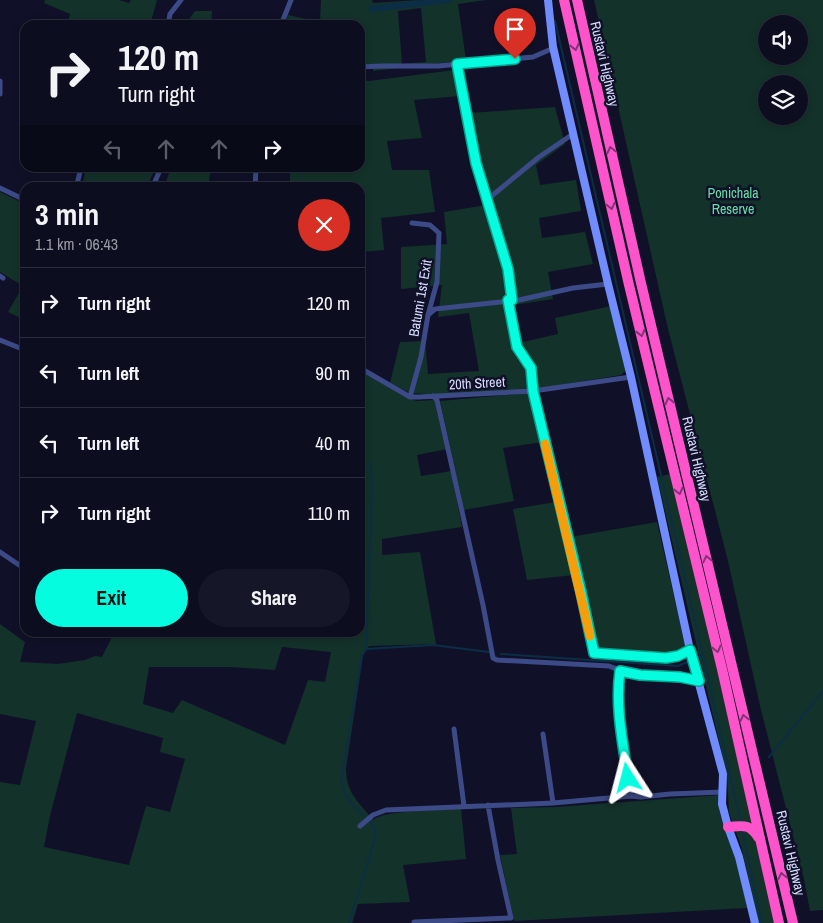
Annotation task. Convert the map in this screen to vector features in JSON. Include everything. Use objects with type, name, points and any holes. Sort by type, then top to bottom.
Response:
[{"type":"highway","name":"Rustavi Highway","points":[[564,0],[629,285],[722,669],[779,923]]},
{"type":"highway","name":"Rustavi Highway","points":[[576,0],[641,282],[794,921]]},
{"type":"highway","points":[[736,826],[748,820],[752,808]]},
{"type":"highway","points":[[736,826],[750,828],[759,837]]},
{"type":"street","points":[[169,20],[170,14],[182,0]]},
{"type":"street","points":[[283,20],[291,0]]},
{"type":"street","points":[[548,0],[553,47],[631,377],[691,652],[723,774],[724,792],[722,804],[736,826],[739,857],[755,923]]},
{"type":"street","points":[[365,68],[438,66],[533,57],[549,50]]},
{"type":"street","points":[[457,64],[476,163],[508,269],[510,300],[517,347],[531,368],[533,391],[594,653],[666,658],[691,652]]},
{"type":"street","points":[[0,81],[0,94]]},
{"type":"street","points":[[488,199],[539,157],[573,134]]},
{"type":"street","points":[[0,188],[20,198]]},
{"type":"street","name":"Batumi 1st Exit","points":[[410,397],[424,344],[428,315],[437,282],[439,233],[430,225],[412,223]]},
{"type":"street","points":[[428,315],[435,309],[510,300],[573,288],[608,284]]},
{"type":"street","points":[[0,340],[20,348]]},
{"type":"street","points":[[365,371],[410,397]]},
{"type":"street","name":"20th Street","points":[[410,397],[533,391],[631,377]]},
{"type":"street","points":[[434,396],[437,400],[493,658],[506,661],[609,666],[620,671],[640,675],[680,677],[699,681]]},
{"type":"street","points":[[0,552],[20,566]]},
{"type":"street","points":[[620,671],[617,689],[620,725],[631,796]]},
{"type":"street","points":[[454,729],[464,806]]},
{"type":"street","points":[[543,734],[553,803]]},
{"type":"street","points":[[360,826],[373,815],[386,810],[553,803],[631,796],[724,792]]},
{"type":"street","points":[[414,922],[505,920],[511,918],[488,805]]},
{"type":"green space","points":[[45,0],[119,0],[129,3],[131,0],[157,0],[151,20],[68,20],[70,14],[44,3]]},
{"type":"green space","points":[[321,0],[372,0],[373,3],[419,0],[486,0],[458,4],[466,60],[373,71],[373,66],[365,65],[365,20],[320,20]],"holes":[[[421,8],[426,62],[402,64],[398,11]]]},
{"type":"green space","name":"Ponichala Reserve","points":[[594,0],[823,0],[823,910],[810,911],[804,879],[760,706],[728,561],[668,329]]},
{"type":"green space","points":[[195,11],[212,11],[211,20],[189,20]]},
{"type":"green space","points":[[288,15],[311,20],[286,20]]},
{"type":"green space","points":[[454,70],[460,96],[414,100],[422,138],[387,141],[392,170],[429,170],[435,212],[381,218],[384,250],[365,252],[365,182],[290,182],[290,172],[365,172],[365,81]]},
{"type":"green space","points":[[555,107],[565,144],[536,165],[540,185],[576,180],[581,211],[539,218],[542,238],[585,232],[593,264],[548,272],[553,299],[514,305],[523,342],[558,334],[555,318],[611,306],[627,369],[621,375],[529,390],[444,395],[410,393],[390,383],[400,342],[425,341],[428,374],[479,371],[469,313],[438,317],[442,285],[401,289],[401,247],[447,244],[444,212],[492,204],[469,113]]},
{"type":"green space","points":[[85,172],[154,172],[149,182],[83,182]]},
{"type":"green space","points":[[170,172],[210,172],[209,182],[166,182]]},
{"type":"green space","points":[[0,192],[20,202],[20,284],[0,272]]},
{"type":"green space","points":[[20,291],[20,318],[8,312]]},
{"type":"green space","points":[[365,374],[407,398],[417,401],[435,400],[447,449],[417,455],[421,476],[451,471],[462,527],[382,539],[382,555],[420,552],[436,644],[369,646],[363,656],[346,768],[348,784],[354,796],[373,820],[401,812],[461,809],[466,859],[403,865],[410,902],[358,904],[352,923],[0,923],[0,782],[20,785],[36,721],[0,714],[0,624],[25,642],[20,662],[58,664],[85,660],[95,656],[102,657],[112,637],[365,637]],"holes":[[[282,647],[331,652],[325,682],[308,680],[285,745],[182,700],[173,713],[143,704],[149,667],[230,667],[275,670]],[[77,713],[163,738],[160,752],[185,759],[170,812],[146,806],[129,865],[44,847],[50,816]]]},
{"type":"green space","points":[[530,393],[543,442],[503,448],[514,501],[464,510],[440,401]]},
{"type":"green space","points":[[670,474],[717,661],[775,923],[759,923],[741,846],[729,812],[727,775],[657,477]]},
{"type":"green space","points":[[555,502],[574,575],[527,580],[513,509]]},
{"type":"green space","points":[[657,522],[686,649],[669,656],[601,652],[594,647],[570,537]]},
{"type":"green space","points":[[720,795],[721,819],[737,858],[747,908],[514,921],[500,855],[517,854],[511,808],[556,807]]},
{"type":"waterway","points":[[372,9],[448,0]]},
{"type":"waterway","points":[[555,21],[741,823]]},
{"type":"waterway","points":[[371,462],[372,489],[366,649],[433,645],[489,652]]},
{"type":"waterway","points":[[364,816],[347,797],[341,782],[362,655],[366,649]]},
{"type":"waterway","points":[[501,654],[678,666],[690,661]]},
{"type":"waterway","points":[[694,659],[703,655]]},
{"type":"waterway","points":[[769,757],[823,691]]},
{"type":"waterway","points":[[349,923],[375,839],[376,831],[370,821]]},
{"type":"waterway","points":[[742,830],[762,923]]},
{"type":"slow traffic","points":[[545,444],[590,636]]},
{"type":"route","points":[[515,59],[457,64],[476,163],[511,282],[512,300],[508,300],[517,347],[531,368],[533,391],[594,653],[666,658],[678,656],[690,650],[699,681],[680,677],[640,675],[620,671],[617,689],[628,778]]}]
